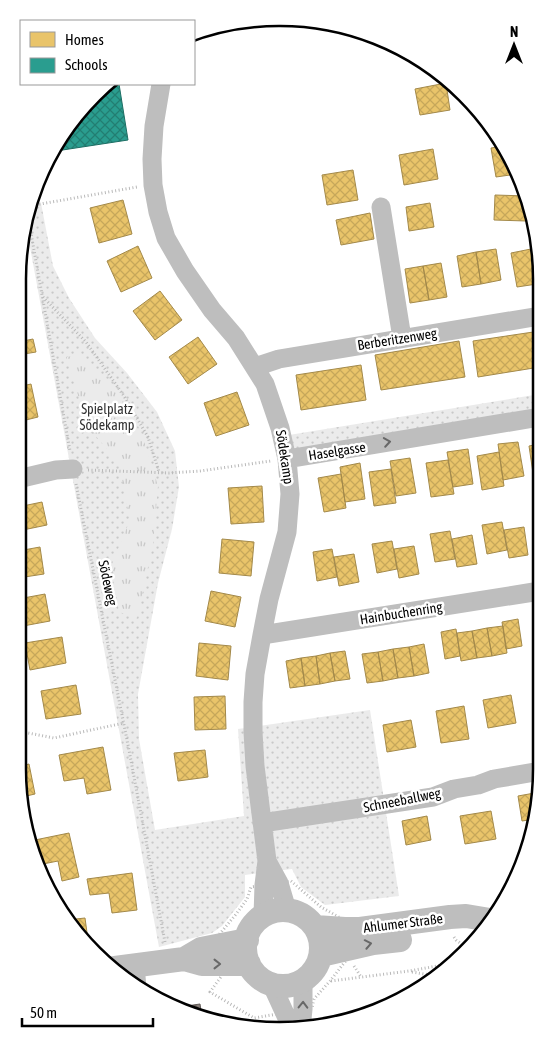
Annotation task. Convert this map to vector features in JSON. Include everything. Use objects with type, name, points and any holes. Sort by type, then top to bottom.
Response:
[{"type":"main road","points":[[288,910],[303,915],[315,927],[320,940],[320,955],[314,969],[303,980],[296,984],[279,985],[258,976],[249,964],[246,940],[252,926],[263,916],[271,912],[288,910]]},
{"type":"main road","name":"Ahlumer Straße","points":[[315,927],[337,929],[360,928],[466,916],[483,919]]},
{"type":"main road","name":"Ahlumer Straße","points":[[320,955],[373,943],[458,932],[477,926]]},
{"type":"main road","points":[[131,973],[176,960],[201,950],[246,940]]},
{"type":"main road","points":[[176,960],[202,964],[249,964]]},
{"type":"street","name":"Södekamp","points":[[161,85],[154,126],[152,159],[158,212],[166,238],[185,271],[212,310],[236,338],[265,384],[273,404],[288,459],[290,494],[287,532],[269,599],[256,674],[253,732],[255,766],[267,861],[263,916]]},
{"type":"street","points":[[381,207],[402,338]]},
{"type":"street","name":"Berberitzenweg","points":[[255,367],[279,359],[533,317]]},
{"type":"street","name":"Haselgasse","points":[[288,459],[533,418]]},
{"type":"street","points":[[26,477],[56,470],[73,469]]},
{"type":"street","name":"Hainbuchenring","points":[[262,635],[533,592]]},
{"type":"street","name":"Schneeballweg","points":[[262,824],[433,797],[454,789],[478,785],[494,779],[533,772]]},
{"type":"street","name":"Södekamp","points":[[267,861],[279,883],[288,910]]},
{"type":"street","points":[[302,1021],[303,980]]},
{"type":"street","points":[[271,983],[288,1021]]},
{"type":"path","points":[[38,204],[154,185]]},
{"type":"path","name":"Södeweg","points":[[31,231],[73,469],[124,723],[176,960]]},
{"type":"path","points":[[43,297],[86,342],[124,396],[148,437],[159,472]]},
{"type":"path","points":[[73,469],[159,472],[200,471],[288,459]]},
{"type":"path","points":[[26,733],[54,738],[124,723]]},
{"type":"path","points":[[330,981],[438,966]]},
{"type":"path","points":[[409,971],[427,974]]},
{"type":"green space","points":[[39,201],[41,203],[53,266],[69,298],[95,338],[127,373],[157,412],[175,451],[179,487],[172,529],[158,583],[138,694],[139,739],[155,830],[244,816],[238,729],[370,710],[399,896],[325,905],[301,887],[292,869],[245,875],[245,897],[222,926],[212,933],[159,947],[29,241]]},
{"type":"green space","name":"Spielplatz Södekamp","points":[[81,355],[119,396],[143,438],[158,486],[153,544],[137,618],[119,612],[112,564],[130,520],[119,463],[88,427],[66,357]]},
{"type":"green space","points":[[533,395],[533,415],[292,453],[289,435]]},
{"type":"building: Homes","points":[[440,84],[447,90],[450,110],[420,115],[415,89]]},
{"type":"building: Homes","points":[[495,147],[510,175],[496,177],[491,148]]},
{"type":"building: Homes","points":[[433,149],[438,179],[404,185],[399,155]]},
{"type":"building: Homes","points":[[353,170],[358,200],[327,205],[322,175]]},
{"type":"building: Homes","points":[[495,195],[518,196],[526,221],[494,220]]},
{"type":"building: Homes","points":[[123,200],[132,234],[99,243],[90,208]]},
{"type":"building: Homes","points":[[430,203],[434,227],[409,231],[406,207]]},
{"type":"building: Homes","points":[[370,213],[374,239],[341,245],[336,220]]},
{"type":"building: Homes","points":[[138,246],[152,278],[121,292],[107,261]]},
{"type":"building: Homes","points":[[496,249],[501,280],[481,284],[476,252]]},
{"type":"building: Homes","points":[[531,249],[533,285],[517,287],[511,253]]},
{"type":"building: Homes","points":[[476,252],[481,284],[462,287],[457,256]]},
{"type":"building: Homes","points":[[441,263],[447,297],[429,300],[423,266]]},
{"type":"building: Homes","points":[[423,266],[429,300],[410,303],[405,269]]},
{"type":"building: Homes","points":[[160,291],[182,320],[155,340],[133,311]]},
{"type":"building: Homes","points":[[533,332],[533,368],[478,377],[473,341]]},
{"type":"building: Homes","points":[[198,337],[217,364],[188,384],[169,357]]},
{"type":"building: Homes","points":[[33,339],[36,352],[26,354],[26,340]]},
{"type":"building: Homes","points":[[459,341],[465,377],[381,390],[375,355]]},
{"type":"building: Homes","points":[[361,365],[366,400],[301,410],[296,375]]},
{"type":"building: Homes","points":[[31,384],[38,417],[26,420],[26,385]]},
{"type":"building: Homes","points":[[237,392],[249,425],[216,436],[204,403]]},
{"type":"building: Homes","points":[[518,442],[524,476],[503,480],[498,444]]},
{"type":"building: Homes","points":[[533,445],[533,473],[529,446]]},
{"type":"building: Homes","points":[[468,449],[473,484],[453,487],[447,452]]},
{"type":"building: Homes","points":[[499,452],[504,486],[482,490],[477,456]]},
{"type":"building: Homes","points":[[410,458],[416,493],[396,496],[390,461]]},
{"type":"building: Homes","points":[[448,460],[454,494],[431,497],[426,463]]},
{"type":"building: Homes","points":[[360,463],[365,499],[345,502],[340,467]]},
{"type":"building: Homes","points":[[391,469],[396,503],[374,506],[369,472]]},
{"type":"building: Homes","points":[[341,474],[346,508],[324,512],[318,478]]},
{"type":"building: Homes","points":[[262,486],[264,522],[231,524],[228,488]]},
{"type":"building: Homes","points":[[42,502],[47,525],[26,529],[26,505]]},
{"type":"building: Homes","points":[[502,522],[507,550],[487,554],[482,525]]},
{"type":"building: Homes","points":[[524,527],[528,555],[509,558],[504,530]]},
{"type":"building: Homes","points":[[450,531],[455,559],[435,562],[430,534]]},
{"type":"building: Homes","points":[[472,535],[477,564],[457,567],[452,539]]},
{"type":"building: Homes","points":[[222,539],[254,542],[251,576],[219,573]]},
{"type":"building: Homes","points":[[392,541],[397,569],[377,573],[372,544]]},
{"type":"building: Homes","points":[[414,546],[419,574],[399,578],[394,549]]},
{"type":"building: Homes","points":[[40,547],[44,574],[26,577],[26,550]]},
{"type":"building: Homes","points":[[332,549],[337,577],[317,581],[313,552]]},
{"type":"building: Homes","points":[[354,554],[359,582],[339,586],[334,557]]},
{"type":"building: Homes","points":[[211,591],[241,597],[235,627],[205,621]]},
{"type":"building: Homes","points":[[45,594],[50,621],[26,625],[26,598]]},
{"type":"building: Homes","points":[[518,619],[522,646],[506,649],[502,622]]},
{"type":"building: Homes","points":[[503,626],[507,653],[492,656],[487,628]]},
{"type":"building: Homes","points":[[487,628],[492,656],[477,658],[472,631]]},
{"type":"building: Homes","points":[[456,629],[460,656],[445,659],[441,632]]},
{"type":"building: Homes","points":[[472,631],[477,658],[461,661],[457,633]]},
{"type":"building: Homes","points":[[62,637],[66,663],[30,670],[26,643]]},
{"type":"building: Homes","points":[[199,643],[231,646],[228,680],[196,676]]},
{"type":"building: Homes","points":[[424,644],[429,673],[414,676],[409,647]]},
{"type":"building: Homes","points":[[409,647],[414,676],[398,678],[393,649]]},
{"type":"building: Homes","points":[[393,649],[398,678],[383,681],[378,652]]},
{"type":"building: Homes","points":[[345,651],[350,679],[335,681],[330,653]]},
{"type":"building: Homes","points":[[378,652],[383,681],[367,683],[362,654]]},
{"type":"building: Homes","points":[[330,653],[335,681],[320,684],[316,656]]},
{"type":"building: Homes","points":[[316,656],[320,684],[305,686],[301,658]]},
{"type":"building: Homes","points":[[301,658],[305,686],[290,688],[286,661]]},
{"type":"building: Homes","points":[[76,685],[81,714],[46,719],[41,691]]},
{"type":"building: Homes","points":[[511,695],[516,723],[488,728],[483,700]]},
{"type":"building: Homes","points":[[225,696],[226,729],[195,730],[194,697]]},
{"type":"building: Homes","points":[[464,706],[469,739],[441,743],[436,711]]},
{"type":"building: Homes","points":[[411,720],[416,747],[387,752],[383,725]]},
{"type":"building: Homes","points":[[103,747],[111,790],[87,794],[84,778],[64,781],[59,755]]},
{"type":"building: Homes","points":[[205,750],[208,777],[178,781],[174,753]]},
{"type":"building: Homes","points":[[29,764],[35,794],[28,796],[26,768],[26,765]]},
{"type":"building: Homes","points":[[531,794],[527,820],[522,821],[518,796]]},
{"type":"building: Homes","points":[[491,811],[496,839],[465,844],[460,816]]},
{"type":"building: Homes","points":[[427,816],[431,840],[406,845],[402,821]]},
{"type":"building: Homes","points":[[69,833],[79,877],[62,881],[58,861],[45,864],[37,840]]},
{"type":"building: Homes","points":[[132,873],[137,910],[112,913],[109,893],[90,895],[87,879]]},
{"type":"building: Homes","points":[[85,918],[87,933],[79,923],[76,919]]},
{"type":"building: Schools","points":[[118,85],[128,140],[62,150],[79,125],[100,100]]},
{"type":"building: Industry","points":[[200,1004],[201,1009],[198,1008],[191,1005]]}]
